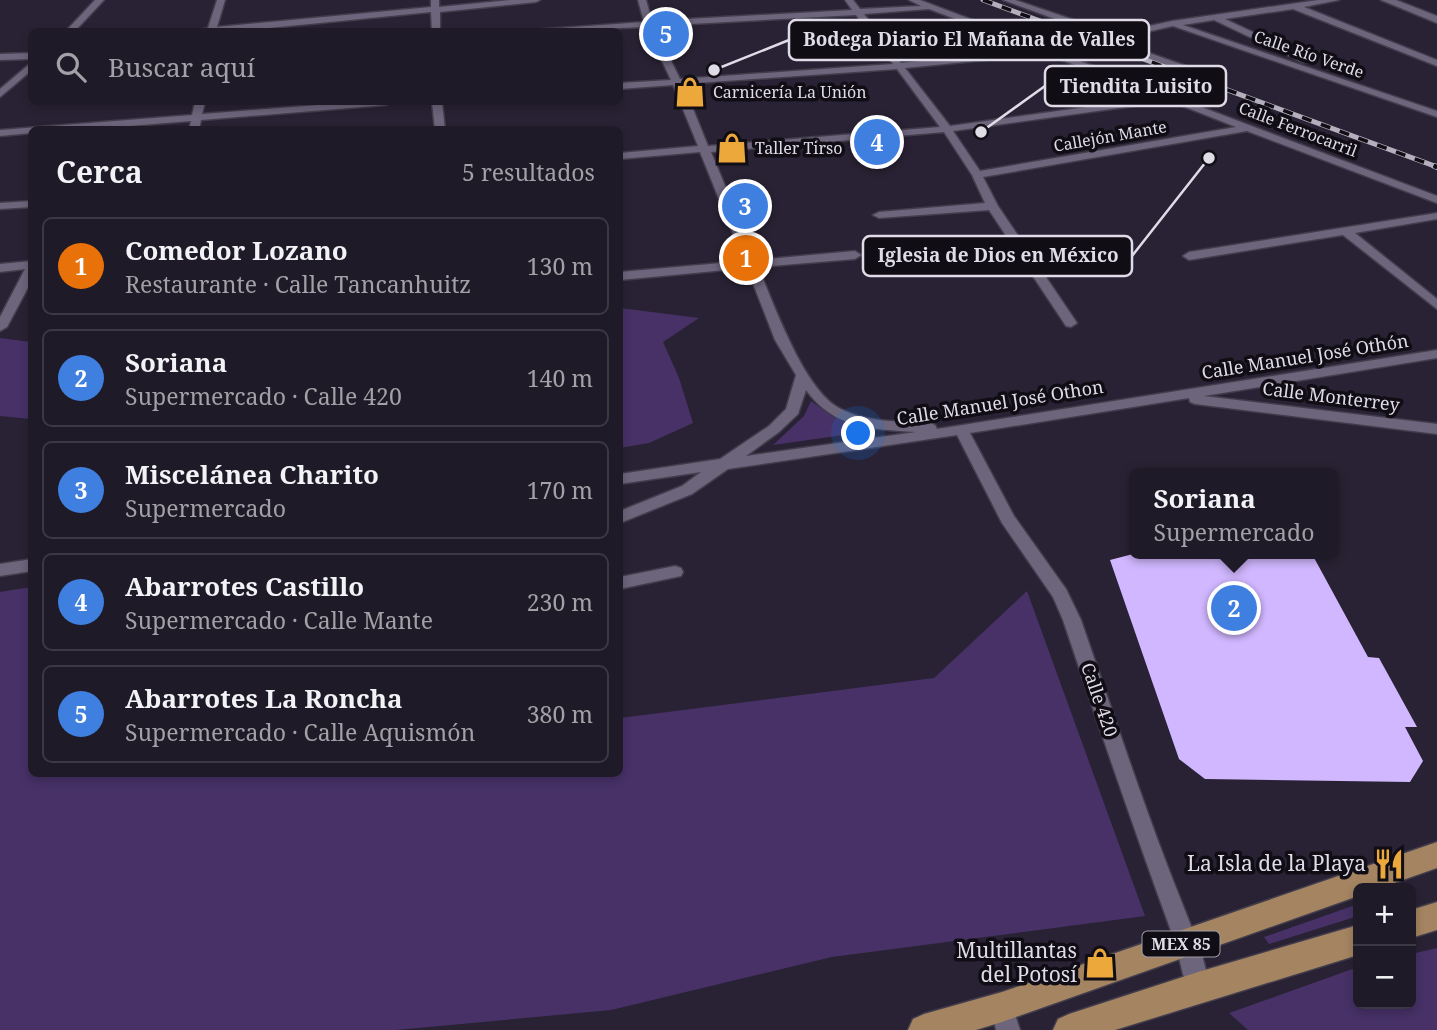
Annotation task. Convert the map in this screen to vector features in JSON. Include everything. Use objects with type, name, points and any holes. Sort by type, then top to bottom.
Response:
[{"type":"main road","points":[[1386,0],[1437,20]]},
{"type":"main road","points":[[1404,0],[1437,13]]},
{"type":"main road","name":"MEX 85","points":[[924,1030],[1005,1018],[1186,943],[1437,855]]},
{"type":"main road","name":"MEX 85","points":[[1069,1030],[1198,987],[1353,941]]},
{"type":"street","points":[[73,28],[100,0]]},
{"type":"street","points":[[212,28],[221,0]]},
{"type":"street","points":[[237,28],[435,5],[536,0]]},
{"type":"street","points":[[642,0],[649,25],[677,82],[782,340],[803,376],[831,410],[866,422],[961,430]]},
{"type":"street","points":[[849,0],[947,129],[977,175],[992,205],[1071,323]]},
{"type":"street","name":"Calle Ferrocarril","points":[[913,0],[1437,200]]},
{"type":"street","points":[[1007,0],[1083,26],[1098,37],[1209,77]]},
{"type":"street","points":[[623,86],[898,66],[1046,51],[1098,37],[1335,0]]},
{"type":"street","points":[[435,5],[436,28]]},
{"type":"street","points":[[1295,6],[1437,63]]},
{"type":"street","points":[[589,28],[932,8]]},
{"type":"street","points":[[1216,18],[1380,95]]},
{"type":"street","name":"Calle Río Verde","points":[[1172,24],[1437,114]]},
{"type":"street","points":[[0,57],[28,55]]},
{"type":"street","points":[[0,94],[28,69]]},
{"type":"street","points":[[623,156],[947,129],[1170,98]]},
{"type":"street","points":[[195,126],[199,105]]},
{"type":"street","points":[[81,126],[346,105]]},
{"type":"street","points":[[437,105],[440,126]]},
{"type":"street","name":"Callejón Mante","points":[[977,175],[1249,128]]},
{"type":"street","points":[[0,133],[28,131]]},
{"type":"street","points":[[0,206],[28,204]]},
{"type":"street","points":[[879,215],[992,205]]},
{"type":"street","points":[[1189,256],[1437,216]]},
{"type":"street","points":[[1345,230],[1437,305]]},
{"type":"street","points":[[623,276],[855,255]]},
{"type":"street","points":[[0,268],[28,266]]},
{"type":"street","points":[[1,327],[28,274]]},
{"type":"street","name":"Calle Manuel José Othón","points":[[1179,397],[1437,354]]},
{"type":"street","points":[[623,516],[687,490],[774,429],[793,411],[803,376]]},
{"type":"street","name":"Calle Monterrey","points":[[1179,397],[1437,429]]},
{"type":"street","name":"Calle Manuel José Othon","points":[[623,479],[961,430],[1132,401],[1179,397]]},
{"type":"street","name":"Calle 420","points":[[961,430],[1008,519],[1060,594],[1072,620],[1156,865],[1186,943],[1198,987]]},
{"type":"street","points":[[0,570],[28,566]]},
{"type":"street","points":[[623,582],[675,572]]},
{"type":"shaded area","points":[[623,308],[699,318],[663,342],[679,378],[693,423],[649,443],[623,447]]},
{"type":"shaded area","points":[[0,338],[28,342],[28,419],[0,416]]},
{"type":"shaded area","points":[[811,401],[832,416],[872,431],[773,445],[804,416]]},
{"type":"shaded area","points":[[28,587],[28,777],[623,777],[623,718],[934,678],[1027,591],[1145,916],[832,957],[611,1010],[396,1030],[0,1030],[0,592]]},
{"type":"shaded area","points":[[1353,906],[1353,918],[1269,944],[1264,937]]},
{"type":"shaded area","points":[[1437,948],[1437,1030],[1248,1030],[1229,1013],[1353,969],[1353,1009],[1416,1009],[1416,953]]},
{"type":"building","points":[[1129,555],[1129,559],[1315,559],[1368,657],[1379,658],[1417,727],[1405,727],[1423,761],[1410,782],[1205,779],[1179,759],[1110,560]]},
{"type":"railway","points":[[983,0],[1437,167],[1434,166]]},
{"type":"place","name":"Abarrotes La Roncha","points":[[666,34]]},
{"type":"place","name":"Bodega Diario El Mañana de Valles","points":[[714,70]]},
{"type":"place","name":"Carnicería La Unión","points":[[690,92]]},
{"type":"place","name":"Tiendita Luisito","points":[[981,132]]},
{"type":"place","name":"Abarrotes Castillo","points":[[877,142]]},
{"type":"place","name":"Taller Tirso","points":[[732,148]]},
{"type":"place","name":"Iglesia de Dios en México","points":[[1209,158]]},
{"type":"place","name":"Miscelánea Charito","points":[[745,206]]},
{"type":"place","name":"Comedor Lozano","points":[[746,258]]},
{"type":"place","name":"Soriana","points":[[1234,608]]},
{"type":"place","name":"La Isla de la Playa","points":[[1389,864]]},
{"type":"place","name":"Multillantas del Potosí","points":[[1100,963]]}]
